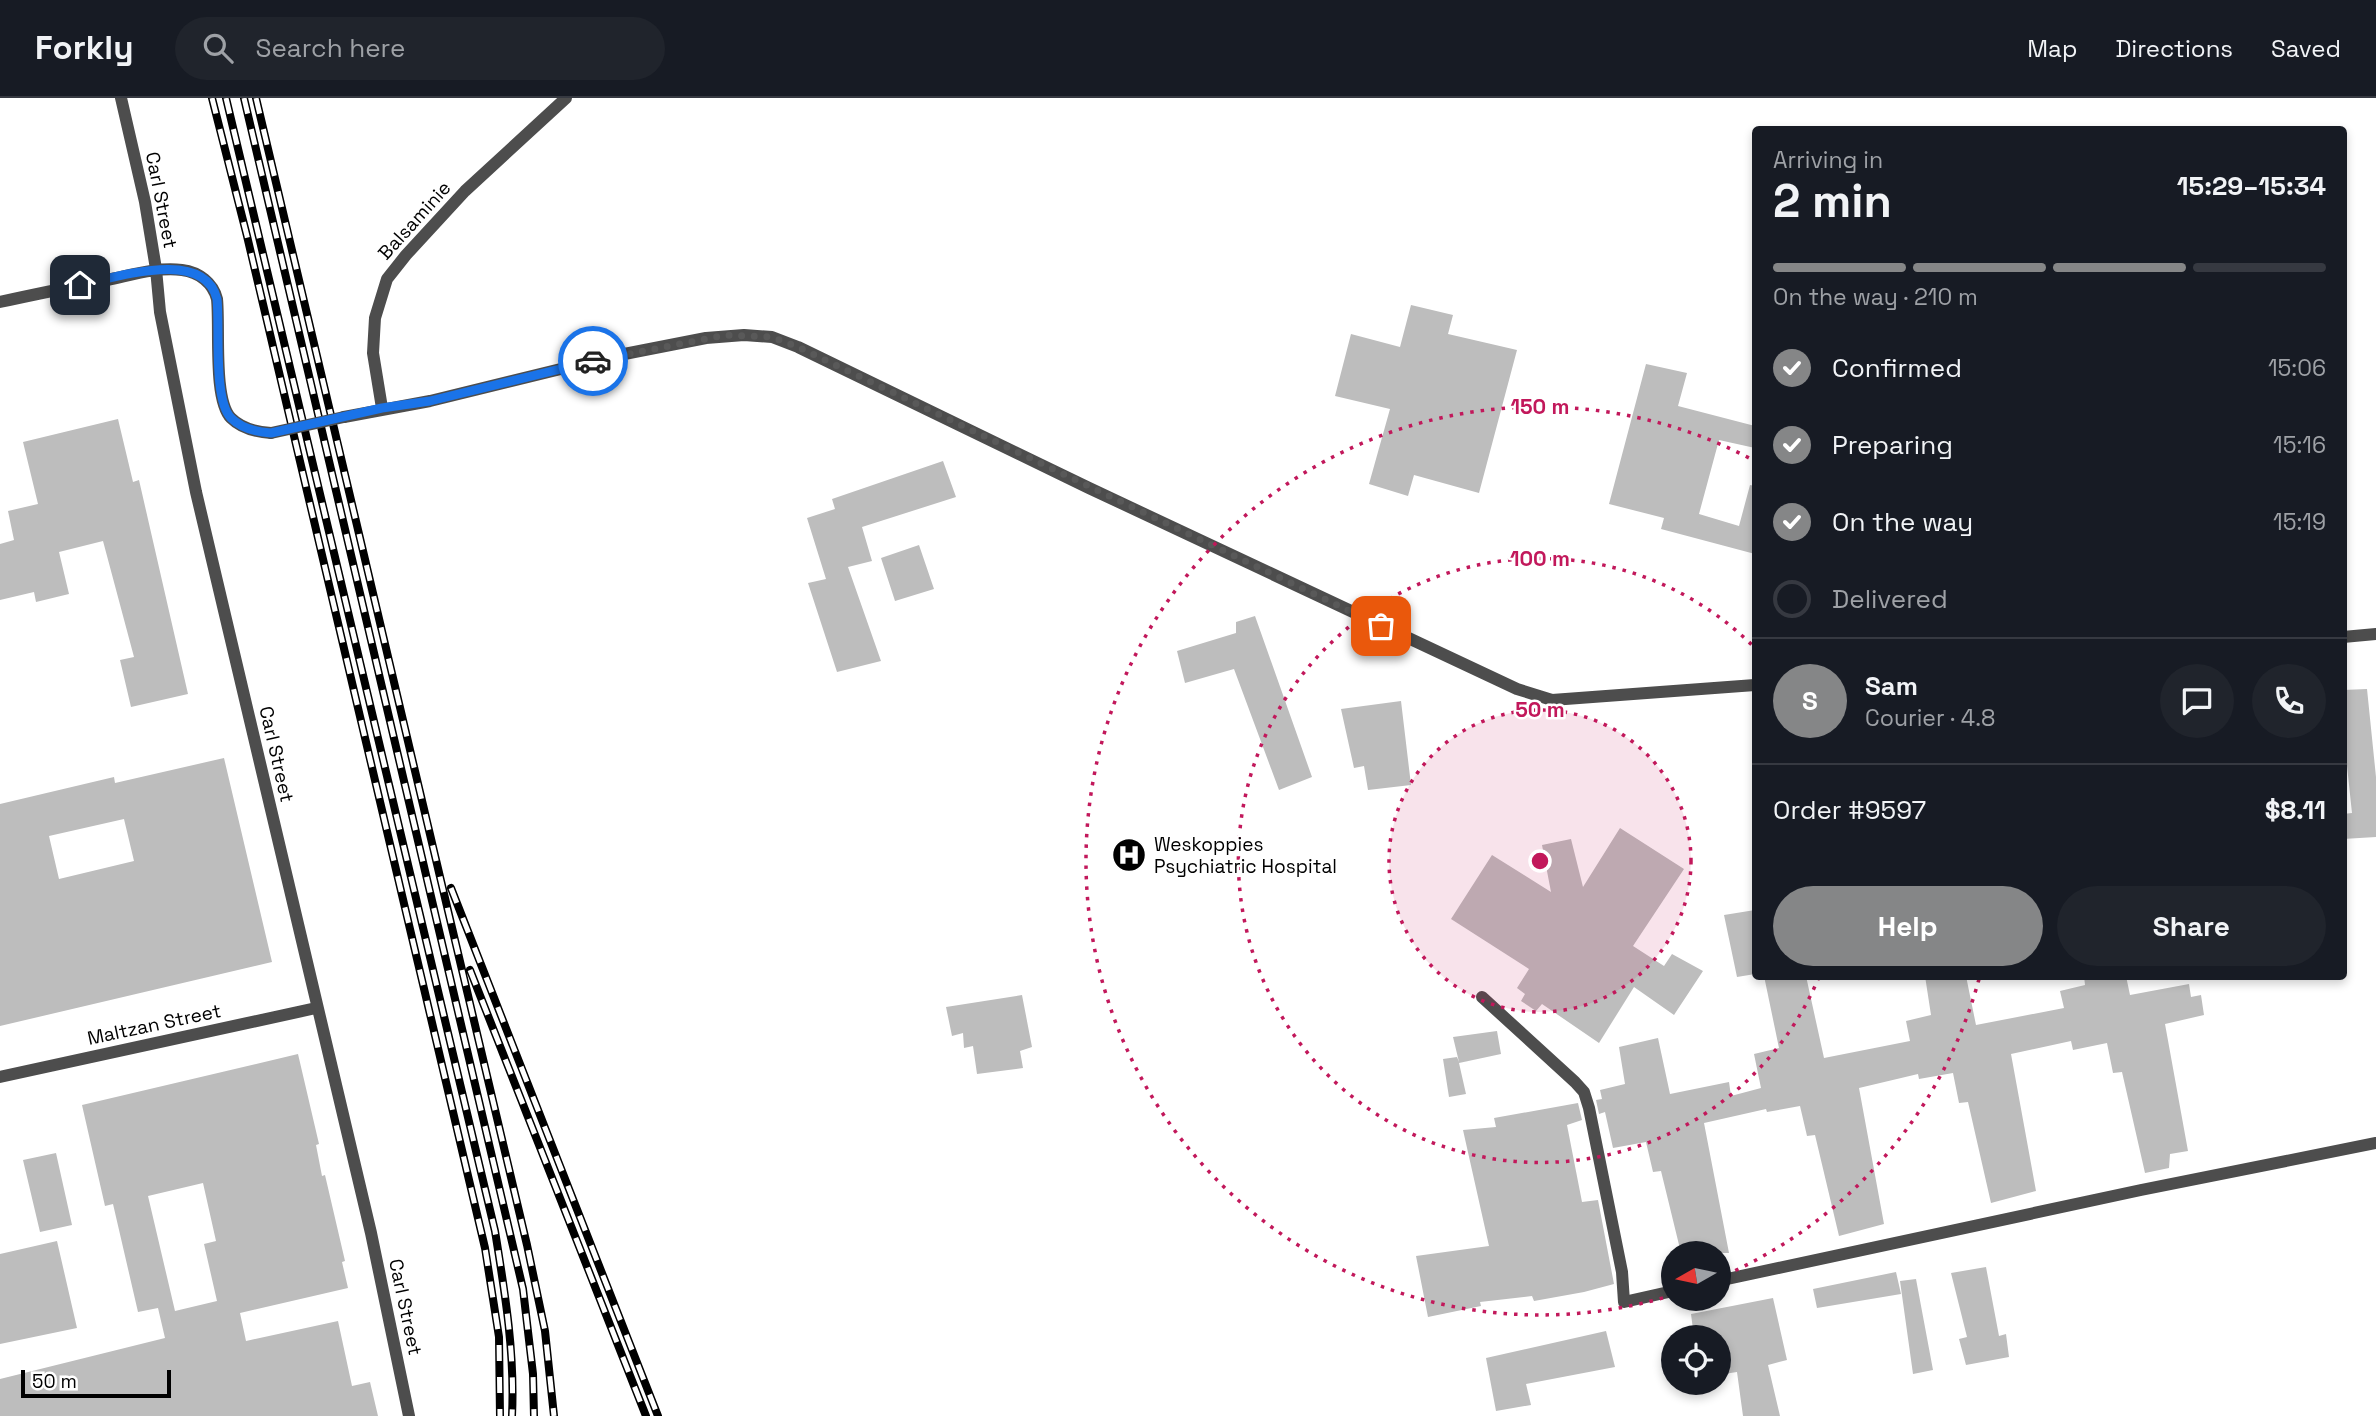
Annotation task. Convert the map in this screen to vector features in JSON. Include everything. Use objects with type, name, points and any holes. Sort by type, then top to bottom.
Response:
[{"type":"street","name":"Carl Street","points":[[121,98],[145,202],[160,312],[196,492],[371,1233],[409,1416]]},
{"type":"street","name":"Balsaminie","points":[[382,408],[373,353],[375,318],[387,279],[465,191],[566,98]]},
{"type":"street","points":[[0,302],[156,269],[184,270],[207,281],[212,286],[218,306],[220,387],[224,407],[240,425],[256,432],[271,433],[382,408],[430,401],[614,356],[706,338],[744,335],[772,337],[1517,689],[1552,700],[1752,685]]},
{"type":"street","points":[[2347,637],[2376,634]]},
{"type":"street","points":[[1482,997],[1584,1092],[1590,1108],[1622,1272],[1623,1302],[1661,1294]]},
{"type":"street","name":"Maltzan Street","points":[[0,1077],[316,1008]]},
{"type":"street","points":[[1731,1278],[2141,1190],[2376,1143]]},
{"type":"building","points":[[1411,305],[1453,315],[1448,334],[1517,350],[1479,493],[1414,475],[1408,496],[1369,484],[1390,409],[1335,396],[1351,334],[1400,347]]},
{"type":"building","points":[[1646,364],[1687,373],[1678,406],[1752,425],[1752,447],[1719,440],[1699,514],[1739,526],[1752,485],[1752,553],[1661,529],[1664,518],[1609,504]]},
{"type":"building","points":[[118,419],[133,482],[139,480],[188,694],[131,707],[120,660],[134,657],[103,541],[59,552],[69,594],[36,602],[34,592],[0,600],[0,544],[14,540],[8,511],[38,504],[23,442]]},
{"type":"building","points":[[943,461],[956,497],[862,527],[872,561],[848,567],[881,661],[837,672],[808,583],[826,579],[807,518],[835,509],[832,499]]},
{"type":"building","points":[[919,545],[934,589],[895,601],[881,558]]},
{"type":"building","points":[[1255,616],[1312,777],[1279,790],[1234,669],[1185,683],[1177,651],[1236,633],[1236,622]]},
{"type":"building","points":[[2367,689],[2376,777],[2376,837],[2347,839],[2347,814],[2352,813],[2347,766],[2347,690]]},
{"type":"building","points":[[1401,701],[1411,785],[1368,790],[1364,766],[1354,768],[1341,709]]},
{"type":"building","points":[[224,758],[272,962],[0,1026],[0,804],[114,777],[115,783]],"holes":[[[124,819],[134,861],[59,879],[49,836]]]},
{"type":"building","points":[[1620,828],[1684,869],[1633,946],[1664,966],[1672,954],[1703,971],[1674,1015],[1634,987],[1599,1043],[1542,1004],[1536,1011],[1521,1001],[1525,994],[1517,988],[1529,969],[1451,919],[1492,855],[1551,892],[1542,845],[1571,839],[1583,887]]},
{"type":"building","points":[[1752,910],[1752,974],[1737,977],[1724,915]]},
{"type":"building","points":[[1765,980],[1807,980],[1824,1058],[1910,1041],[1906,1021],[1931,1015],[1926,980],[1967,980],[1976,1025],[2064,1008],[2060,991],[2085,985],[2084,980],[2127,980],[2130,995],[2189,984],[2191,997],[2201,995],[2204,1015],[2165,1024],[2188,1151],[2170,1154],[2169,1168],[2145,1173],[2122,1072],[2113,1073],[2107,1043],[2073,1050],[2071,1041],[2011,1054],[2036,1191],[1991,1203],[1968,1102],[1959,1103],[1953,1073],[1919,1079],[1918,1074],[1859,1088],[1884,1224],[1839,1236],[1815,1135],[1807,1136],[1800,1106],[1767,1112],[1766,1109],[1704,1123],[1727,1241],[1678,1241],[1661,1171],[1653,1172],[1646,1142],[1613,1148],[1605,1112],[1599,1114],[1596,1100],[1602,1099],[1600,1090],[1625,1084],[1619,1047],[1658,1038],[1670,1094],[1729,1082],[1731,1096],[1761,1088],[1754,1054],[1779,1048]]},
{"type":"building","points":[[1022,995],[1032,1047],[1020,1051],[1023,1068],[977,1074],[973,1046],[964,1048],[963,1033],[952,1036],[946,1007]]},
{"type":"building","points":[[1497,1031],[1501,1054],[1459,1063],[1466,1094],[1449,1097],[1443,1059],[1457,1057],[1459,1062],[1453,1037]]},
{"type":"building","points":[[298,1054],[319,1144],[316,1145],[322,1176],[325,1175],[345,1261],[342,1262],[348,1288],[240,1313],[246,1341],[338,1321],[352,1386],[370,1382],[378,1416],[0,1416],[0,1379],[165,1338],[158,1308],[138,1312],[113,1204],[105,1206],[82,1105]],"holes":[[[203,1183],[216,1241],[204,1244],[217,1301],[175,1311],[148,1196]]]},
{"type":"building","points":[[1578,1103],[1582,1120],[1567,1125],[1582,1202],[1598,1200],[1614,1284],[1534,1301],[1532,1296],[1480,1302],[1481,1306],[1428,1317],[1416,1256],[1489,1246],[1463,1130],[1496,1127],[1494,1118]]},
{"type":"building","points":[[56,1153],[72,1225],[40,1232],[23,1160]]},
{"type":"building","points":[[57,1241],[77,1328],[0,1344],[0,1254]]},
{"type":"building","points":[[1986,1267],[1999,1336],[2006,1334],[2009,1357],[1966,1365],[1959,1339],[1967,1337],[1951,1273]]},
{"type":"building","points":[[1896,1272],[1901,1294],[1817,1308],[1813,1289]]},
{"type":"building","points":[[1916,1279],[1933,1370],[1913,1374],[1900,1281]]},
{"type":"building","points":[[1773,1298],[1787,1360],[1768,1365],[1780,1416],[1743,1416],[1737,1372],[1731,1373],[1731,1325],[1692,1325],[1691,1314],[1731,1311],[1731,1306]]},
{"type":"building","points":[[1606,1331],[1615,1367],[1526,1384],[1531,1405],[1496,1411],[1486,1358]]},
{"type":"railway","points":[[212,98],[247,236],[485,1248],[499,1337],[500,1416]]},
{"type":"railway","points":[[226,98],[495,1231],[511,1346],[512,1416]]},
{"type":"railway","points":[[244,98],[523,1289],[533,1374],[534,1416]]},
{"type":"railway","points":[[256,98],[527,1245],[545,1331],[554,1416]]},
{"type":"railway","points":[[451,888],[658,1416]]},
{"type":"railway","points":[[470,970],[646,1416]]},
{"type":"way so far","points":[[593,361],[726,335],[772,337],[798,347],[1381,626]]},
{"type":"place","name":"Weskoppies Psychiatric Hospital","points":[[1129,855]]},
{"type":"route","points":[[80,285],[156,269],[184,270],[207,281],[215,291],[217,299],[220,387],[224,407],[232,419],[256,432],[271,433],[382,408],[430,401],[593,361]]}]
